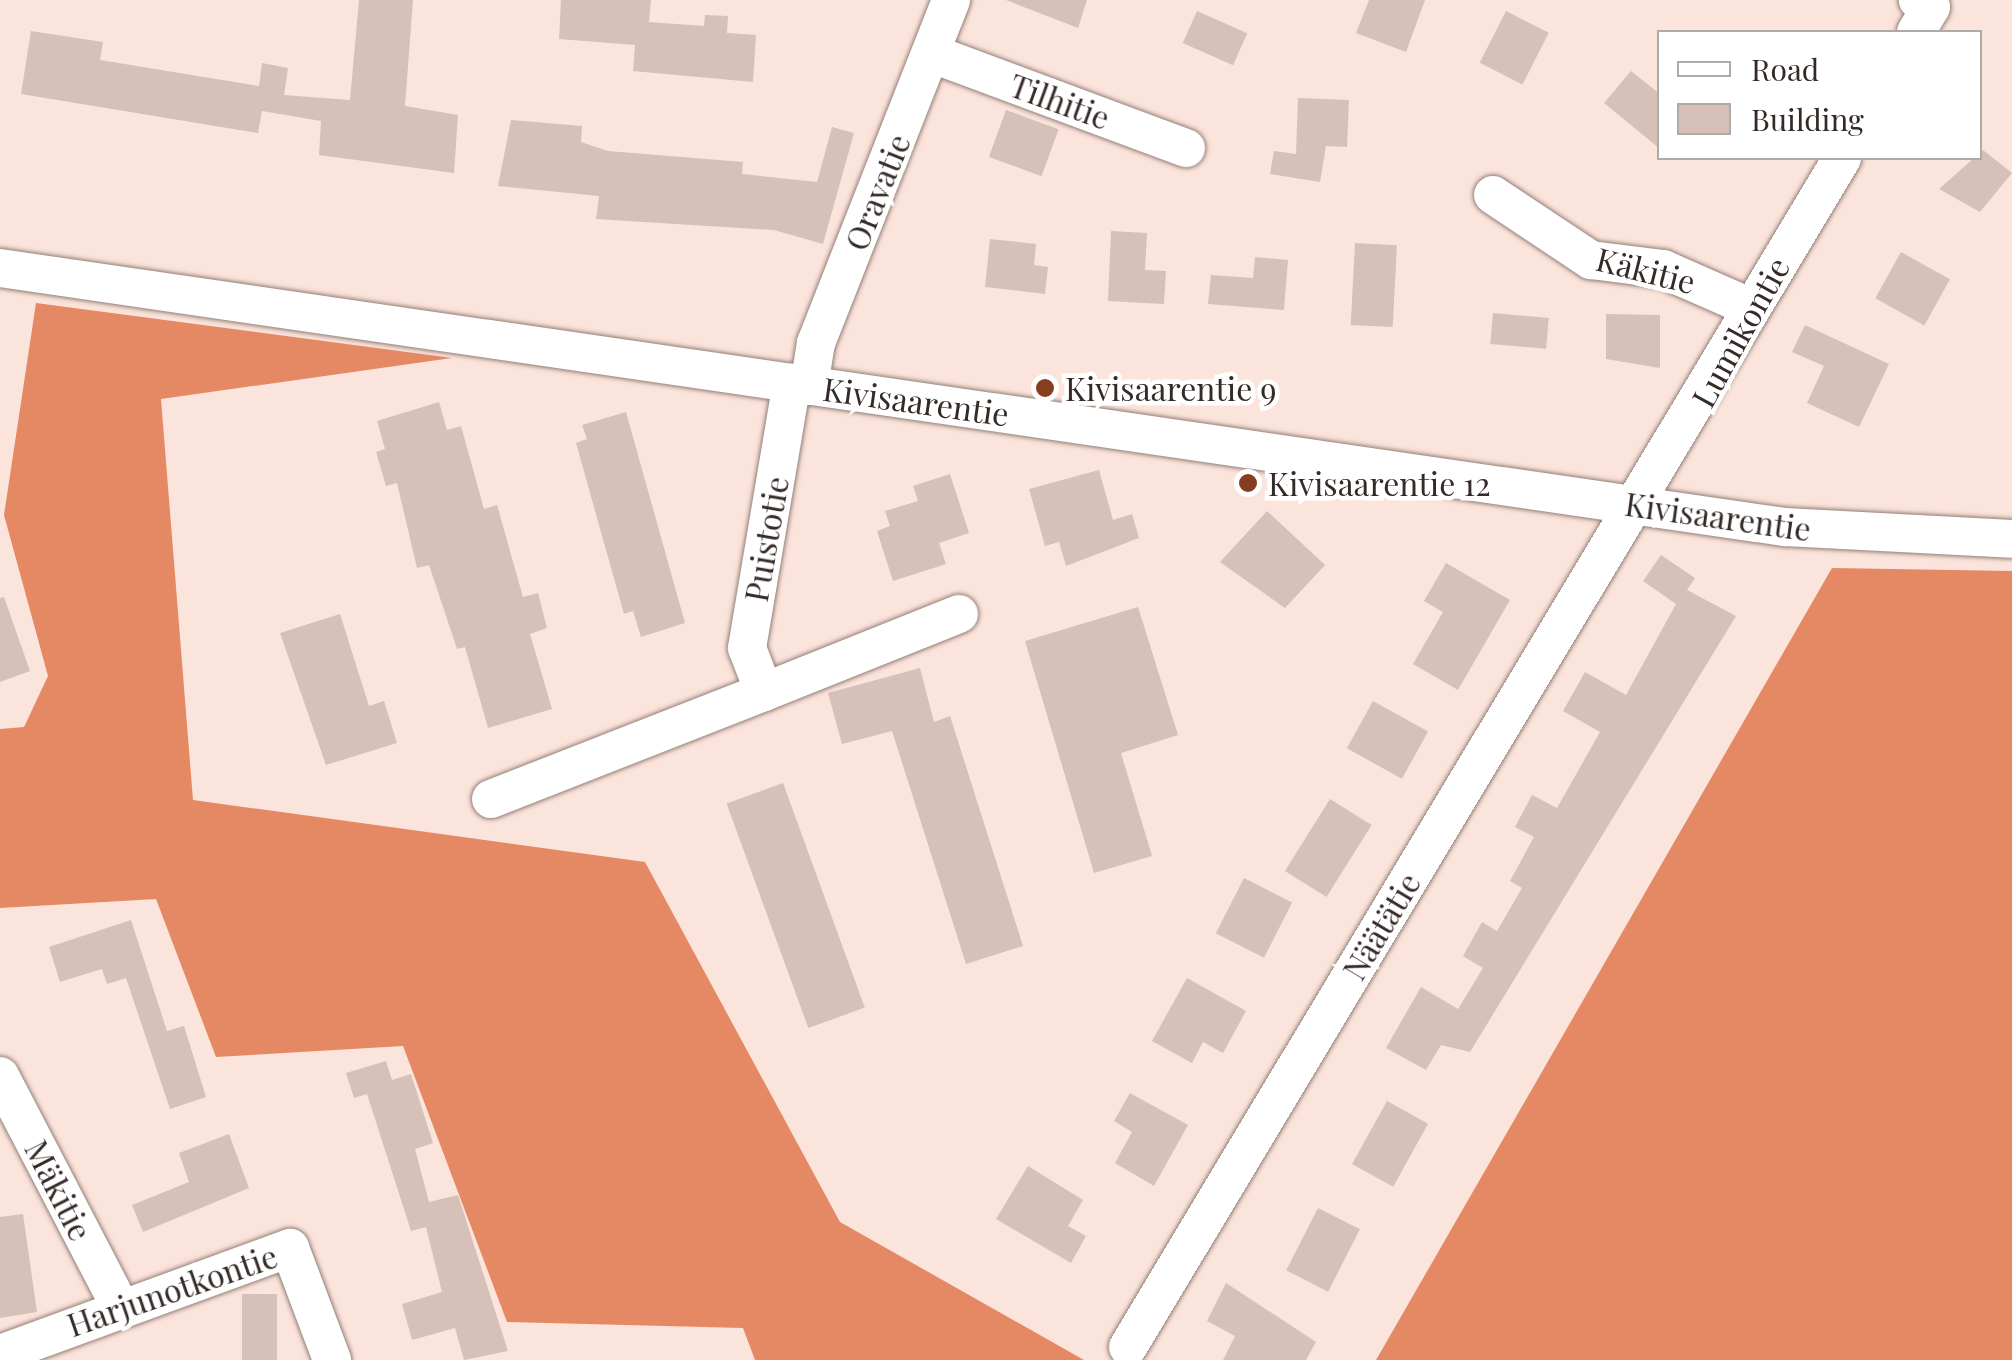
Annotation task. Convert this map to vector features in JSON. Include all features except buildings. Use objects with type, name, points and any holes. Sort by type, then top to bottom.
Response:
[{"type":"street","name":"Oravatie","points":[[800,384],[933,54],[951,0]]},
{"type":"street","name":"Tilhitie","points":[[933,54],[1186,148]]},
{"type":"street","name":"Lumikontie","points":[[1636,505],[1841,160]]},
{"type":"street","name":"Käkitie","points":[[1493,195],[1591,260],[1663,270],[1752,308]]},
{"type":"street","name":"Kivisaarentie","points":[[0,268],[1880,538],[2012,539]]},
{"type":"street","name":"Puistotie","points":[[764,692],[747,648],[800,384]]},
{"type":"street","name":"Näätätie","points":[[1128,1348],[1636,505]]},
{"type":"street","points":[[491,799],[959,614]]},
{"type":"street","name":"Mäkitie","points":[[0,1076],[119,1304]]},
{"type":"street","name":"Harjunotkontie","points":[[0,1354],[119,1304],[290,1248],[332,1360]]},
{"type":"shaded area","points":[[36,303],[452,358],[161,399],[193,800],[645,862],[840,1222],[1084,1360],[755,1360],[743,1328],[507,1322],[403,1046],[216,1057],[156,899],[0,908],[0,729],[24,727],[48,676],[4,515]]},
{"type":"shaded area","points":[[1832,568],[2012,571],[2012,1360],[1376,1360]]},
{"type":"place","name":"Kivisaarentie 9","points":[[1045,388]]},
{"type":"place","name":"Kivisaarentie 12","points":[[1248,483]]}]
